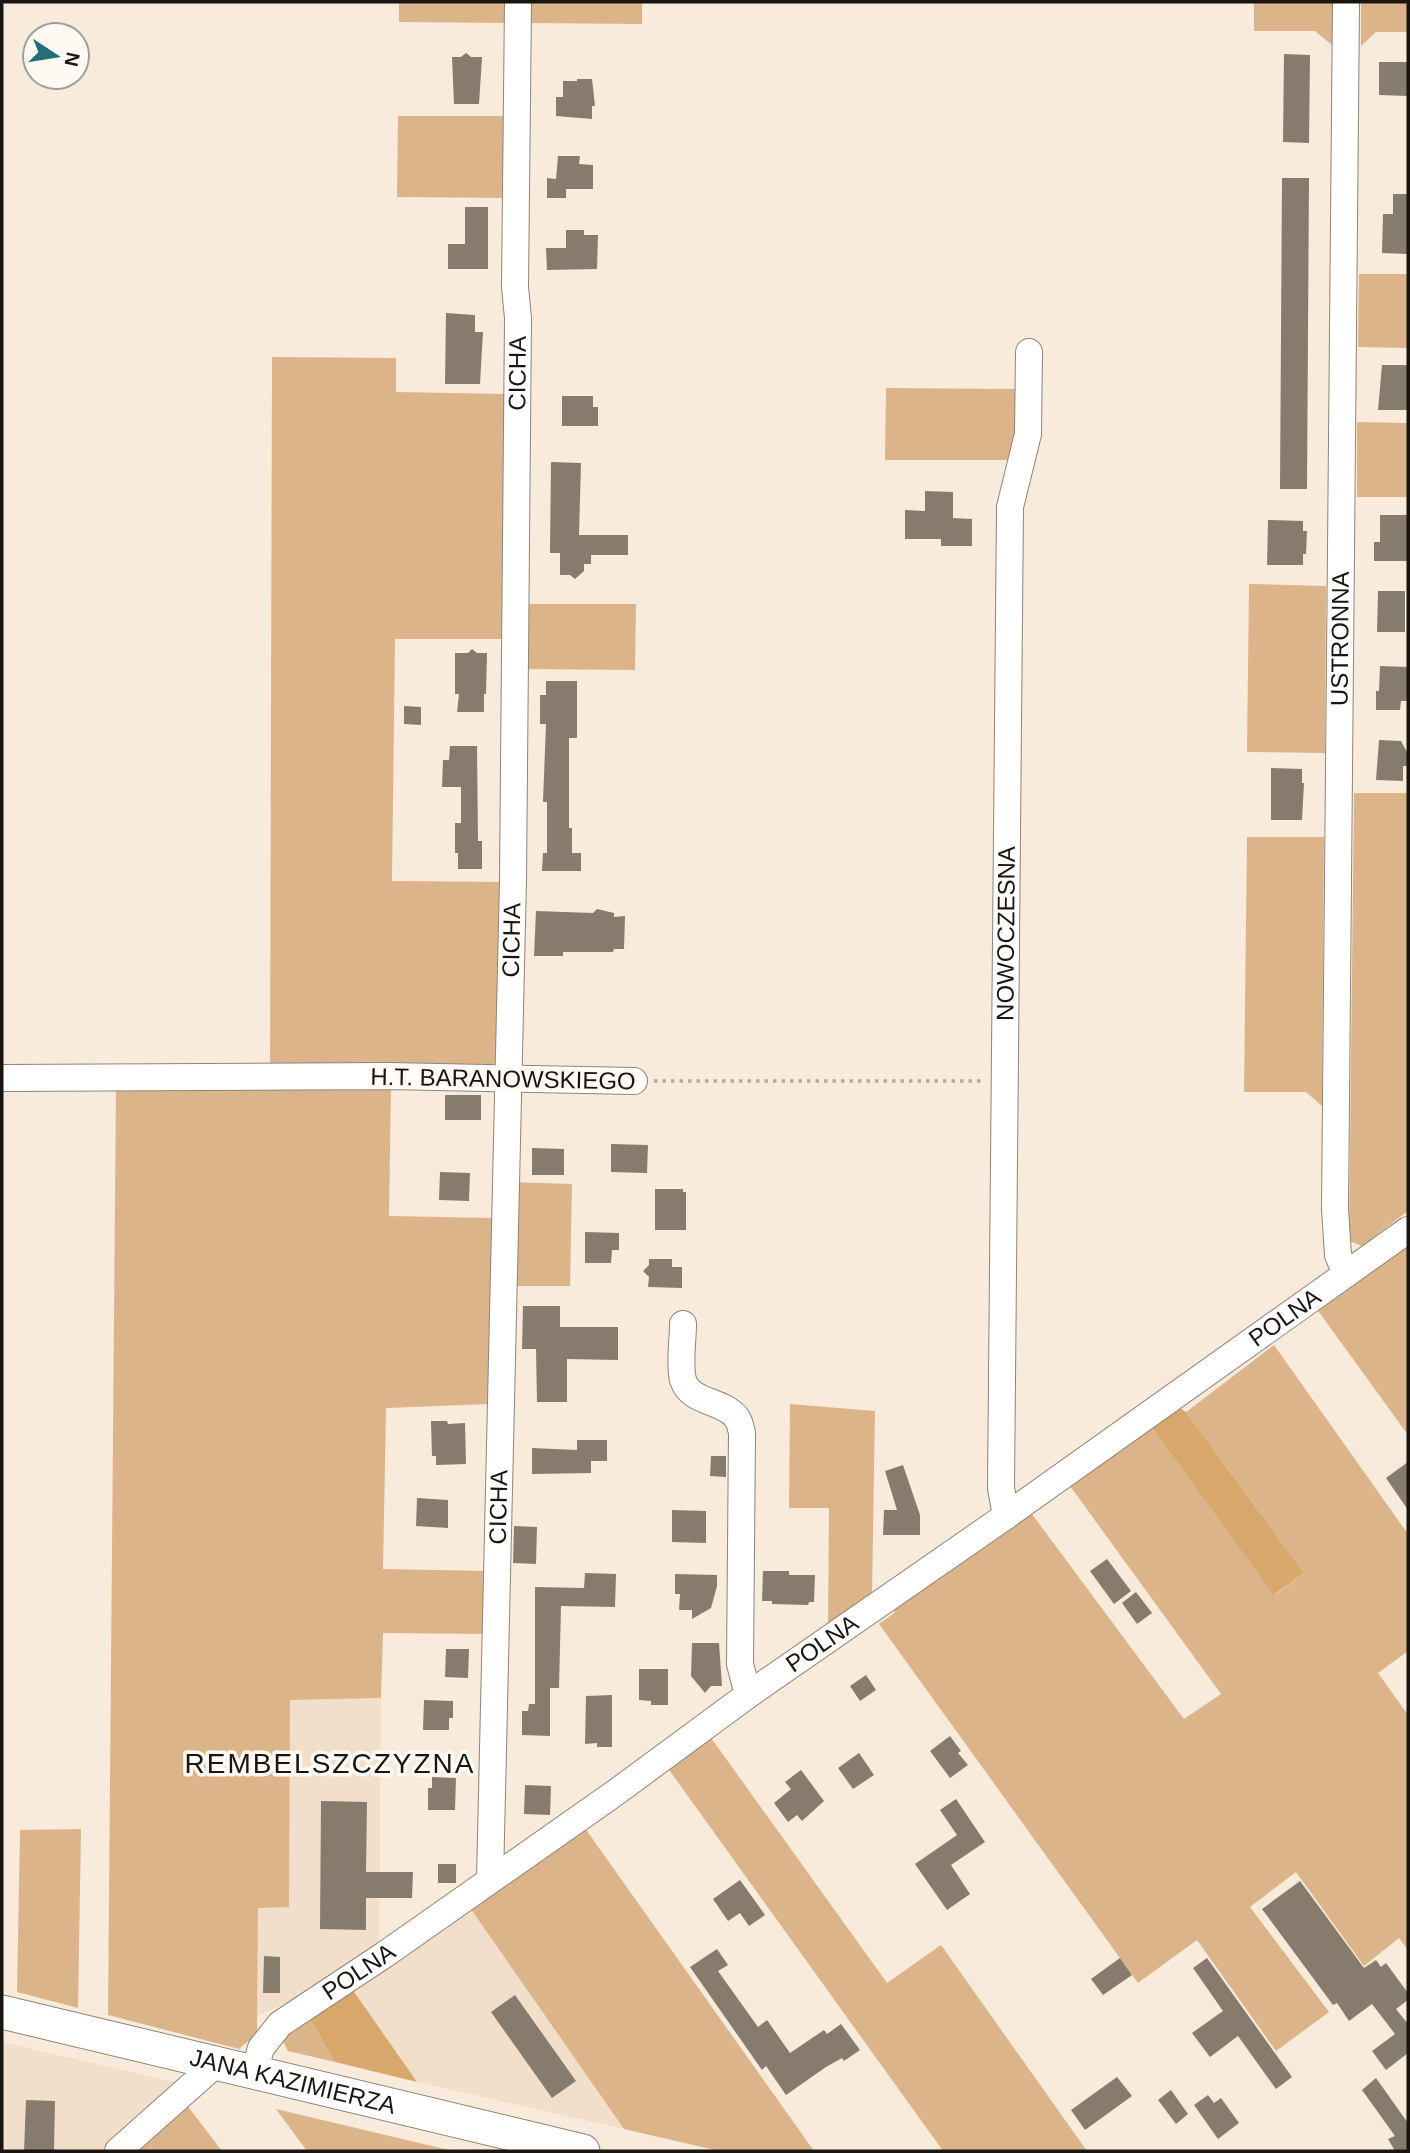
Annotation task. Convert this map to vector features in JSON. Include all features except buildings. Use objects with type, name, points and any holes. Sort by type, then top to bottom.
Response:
[{"type":"main road","name":"JANA KAZIMIERZA","points":[[2,2012],[583,2151]]},
{"type":"street","name":"CICHA","points":[[490,1880],[513,880],[518,2]]},
{"type":"street","name":"USTRONNA","points":[[1346,2],[1335,1209],[1338,1255],[1346,1274]]},
{"type":"street","name":"NOWOCZESNA","points":[[1006,1516],[1001,1488],[1010,507],[1028,434],[1029,352]]},
{"type":"street","name":"H.T. BARANOWSKIEGO","points":[[2,1078],[142,1076],[634,1081]]},
{"type":"street","name":"POLNA","points":[[254,2072],[261,2049],[281,2024],[615,1793],[748,1695],[1006,1516],[1408,1230]]},
{"type":"street","points":[[684,1324],[682,1374],[687,1387],[705,1401],[731,1412],[738,1419],[742,1432],[740,1664],[748,1695]]},
{"type":"street","points":[[118,2151],[217,2063]]},
{"type":"path","name":"H.T. BARANOWSKIEGO","points":[[634,1081],[1005,1082]]},
{"type":"shaded area","points":[[399,2],[506,2],[507,23],[399,22]]},
{"type":"shaded area","points":[[529,2],[642,2],[642,24],[529,23]]},
{"type":"shaded area","points":[[1254,2],[1332,2],[1332,45],[1315,31],[1254,31]]},
{"type":"shaded area","points":[[1361,2],[1408,2],[1408,32],[1376,32],[1361,46]]},
{"type":"shaded area","points":[[398,116],[505,116],[505,198],[397,197]]},
{"type":"shaded area","points":[[1359,274],[1408,274],[1408,348],[1358,347]]},
{"type":"shaded area","points":[[272,357],[396,358],[396,392],[507,394],[505,639],[395,639],[392,881],[503,882],[501,1057],[490,1068],[270,1071]]},
{"type":"shaded area","points":[[886,388],[1016,389],[1016,442],[1009,460],[885,460]]},
{"type":"shaded area","points":[[1357,422],[1408,423],[1408,497],[1357,497]]},
{"type":"shaded area","points":[[1249,584],[1326,586],[1325,753],[1247,752]]},
{"type":"shaded area","points":[[527,604],[636,604],[635,670],[526,669]]},
{"type":"shaded area","points":[[1354,793],[1408,793],[1408,1211],[1362,1246],[1349,1241]]},
{"type":"shaded area","points":[[1247,837],[1324,837],[1322,1106],[1306,1092],[1244,1092]]},
{"type":"shaded area","points":[[116,1084],[391,1086],[389,1216],[494,1218],[489,1404],[386,1408],[383,1569],[487,1571],[485,1634],[383,1633],[381,1698],[290,1700],[289,1907],[258,1908],[257,2034],[239,2049],[108,2015]]},
{"type":"shaded area","points":[[508,1182],[572,1184],[570,1286],[510,1286]]},
{"type":"shaded area","points":[[1408,1243],[1408,1435],[1316,1308]]},
{"type":"shaded area","points":[[1274,1345],[1408,1534],[1408,1651],[1378,1673],[1408,1715],[1408,1950],[1399,1938],[1364,1966],[1296,1872],[1250,1907],[1329,2012],[1276,2051],[1197,1940],[1138,1983],[879,1624],[894,1613],[897,1603],[1026,1506],[1184,1719],[1221,1694],[1070,1486],[1151,1426],[1275,1595],[1304,1573],[1186,1412]]},
{"type":"shaded area","points":[[790,1404],[875,1411],[872,1593],[828,1628],[829,1508],[789,1508]]},
{"type":"shaded area","points":[[1178,1407],[1186,1412],[1304,1573],[1274,1595],[1151,1426]]},
{"type":"shaded area","points":[[381,1698],[379,1946],[287,2003],[257,2016],[258,1907],[289,1907],[290,1699]]},
{"type":"shaded area","points":[[709,1735],[887,1983],[941,1945],[1087,2151],[943,2151],[667,1767]]},
{"type":"shaded area","points":[[582,1824],[814,2151],[719,2151],[624,2129],[468,1905]]},
{"type":"shaded area","points":[[81,1829],[78,2008],[17,1992],[20,1830]]},
{"type":"shaded area","points":[[468,1905],[624,2129],[417,2082],[350,1986]]},
{"type":"shaded area","points":[[350,1986],[417,2082],[335,2062],[306,2013]]},
{"type":"shaded area","points":[[306,2013],[335,2062],[288,2051],[278,2032]]},
{"type":"shaded area","points":[[2,2042],[179,2083],[103,2151],[2,2151]]},
{"type":"shaded area","points":[[183,2100],[222,2151],[126,2151]]},
{"type":"shaded area","points":[[276,2109],[453,2151],[307,2151]]},
{"type":"district","name":"REMBELSZCZYZNA","points":[[330,1763]]}]
